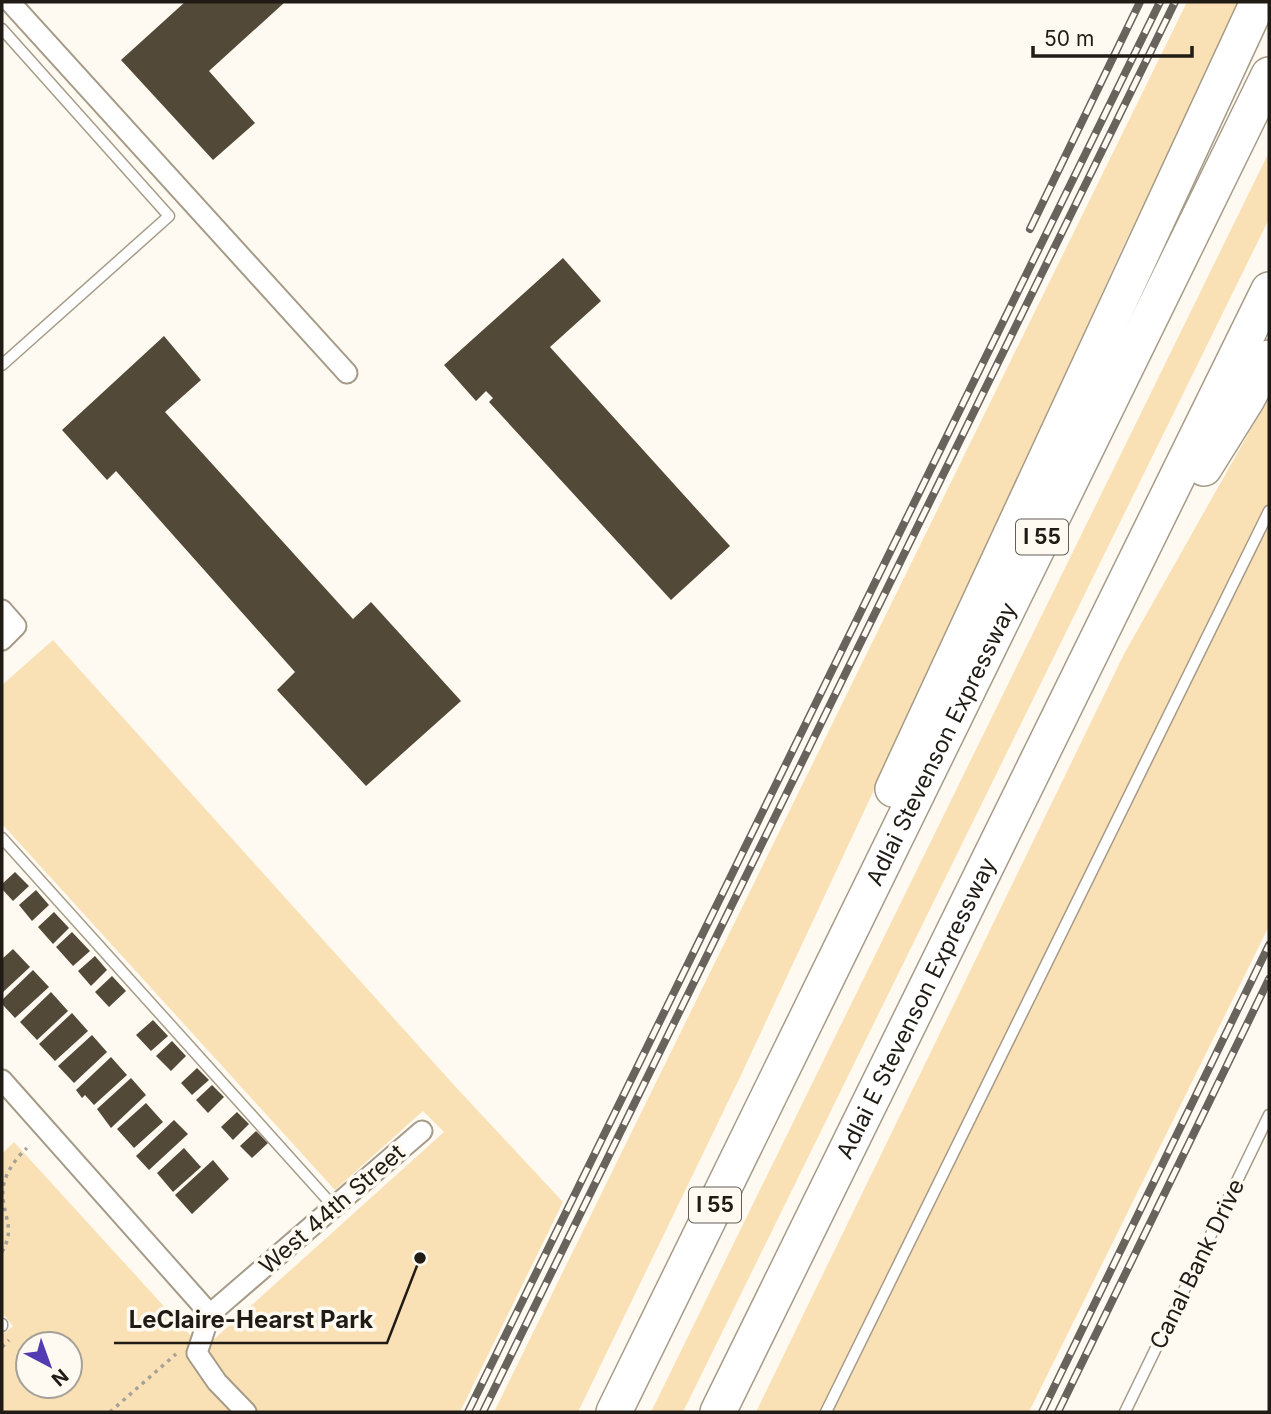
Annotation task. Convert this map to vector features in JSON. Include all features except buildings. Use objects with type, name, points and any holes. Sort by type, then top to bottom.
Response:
[{"type":"highway","points":[[815,999],[895,783],[1258,2]]},
{"type":"highway","name":"Adlai Stevenson Expressway","points":[[614,1412],[1269,75]]},
{"type":"highway","points":[[1115,606],[1269,290]]},
{"type":"highway","points":[[1115,606],[1247,399],[1269,358]]},
{"type":"highway","name":"Adlai E Stevenson Expressway","points":[[718,1412],[1115,606]]},
{"type":"street","points":[[10,2],[347,373]]},
{"type":"street","points":[[2,610],[9,633]]},
{"type":"street","points":[[2,1080],[210,1314],[197,1353],[217,1382],[246,1412]]},
{"type":"street","name":"West 44th Street","points":[[210,1314],[422,1131]]},
{"type":"lane","points":[[2,29],[169,216],[2,365]]},
{"type":"lane","points":[[826,1412],[1269,511]]},
{"type":"lane","points":[[2,838],[334,1207]]},
{"type":"lane","name":"Canal Bank Drive","points":[[1125,1412],[1269,1115]]},
{"type":"path","points":[[2,1252],[10,1232],[3,1189],[16,1158],[27,1147]]},
{"type":"path","points":[[110,1412],[177,1353]]},
{"type":"shaded area","points":[[1187,2],[1241,2],[1122,249],[950,627],[742,1073],[578,1412],[494,1412]]},
{"type":"shaded area","points":[[1269,152],[1269,219],[683,1412],[651,1412]]},
{"type":"shaded area","points":[[1269,397],[1269,926],[1029,1412],[756,1412],[1124,654]]},
{"type":"shaded area","points":[[53,640],[453,1084],[563,1202],[460,1412],[2,1412],[2,1335],[13,1326],[2,1313],[2,1154],[14,1142],[203,1349],[444,1132],[423,1111],[335,1190],[2,824],[2,685]]},
{"type":"railway","points":[[1030,229],[1140,2]]},
{"type":"railway","points":[[468,1412],[1160,2]]},
{"type":"railway","points":[[483,1412],[1175,2]]},
{"type":"railway","points":[[1042,1412],[1269,945]]},
{"type":"railway","points":[[1058,1412],[1269,979]]},
{"type":"place","name":"LeClaire-Hearst Park","points":[[420,1258]]}]
